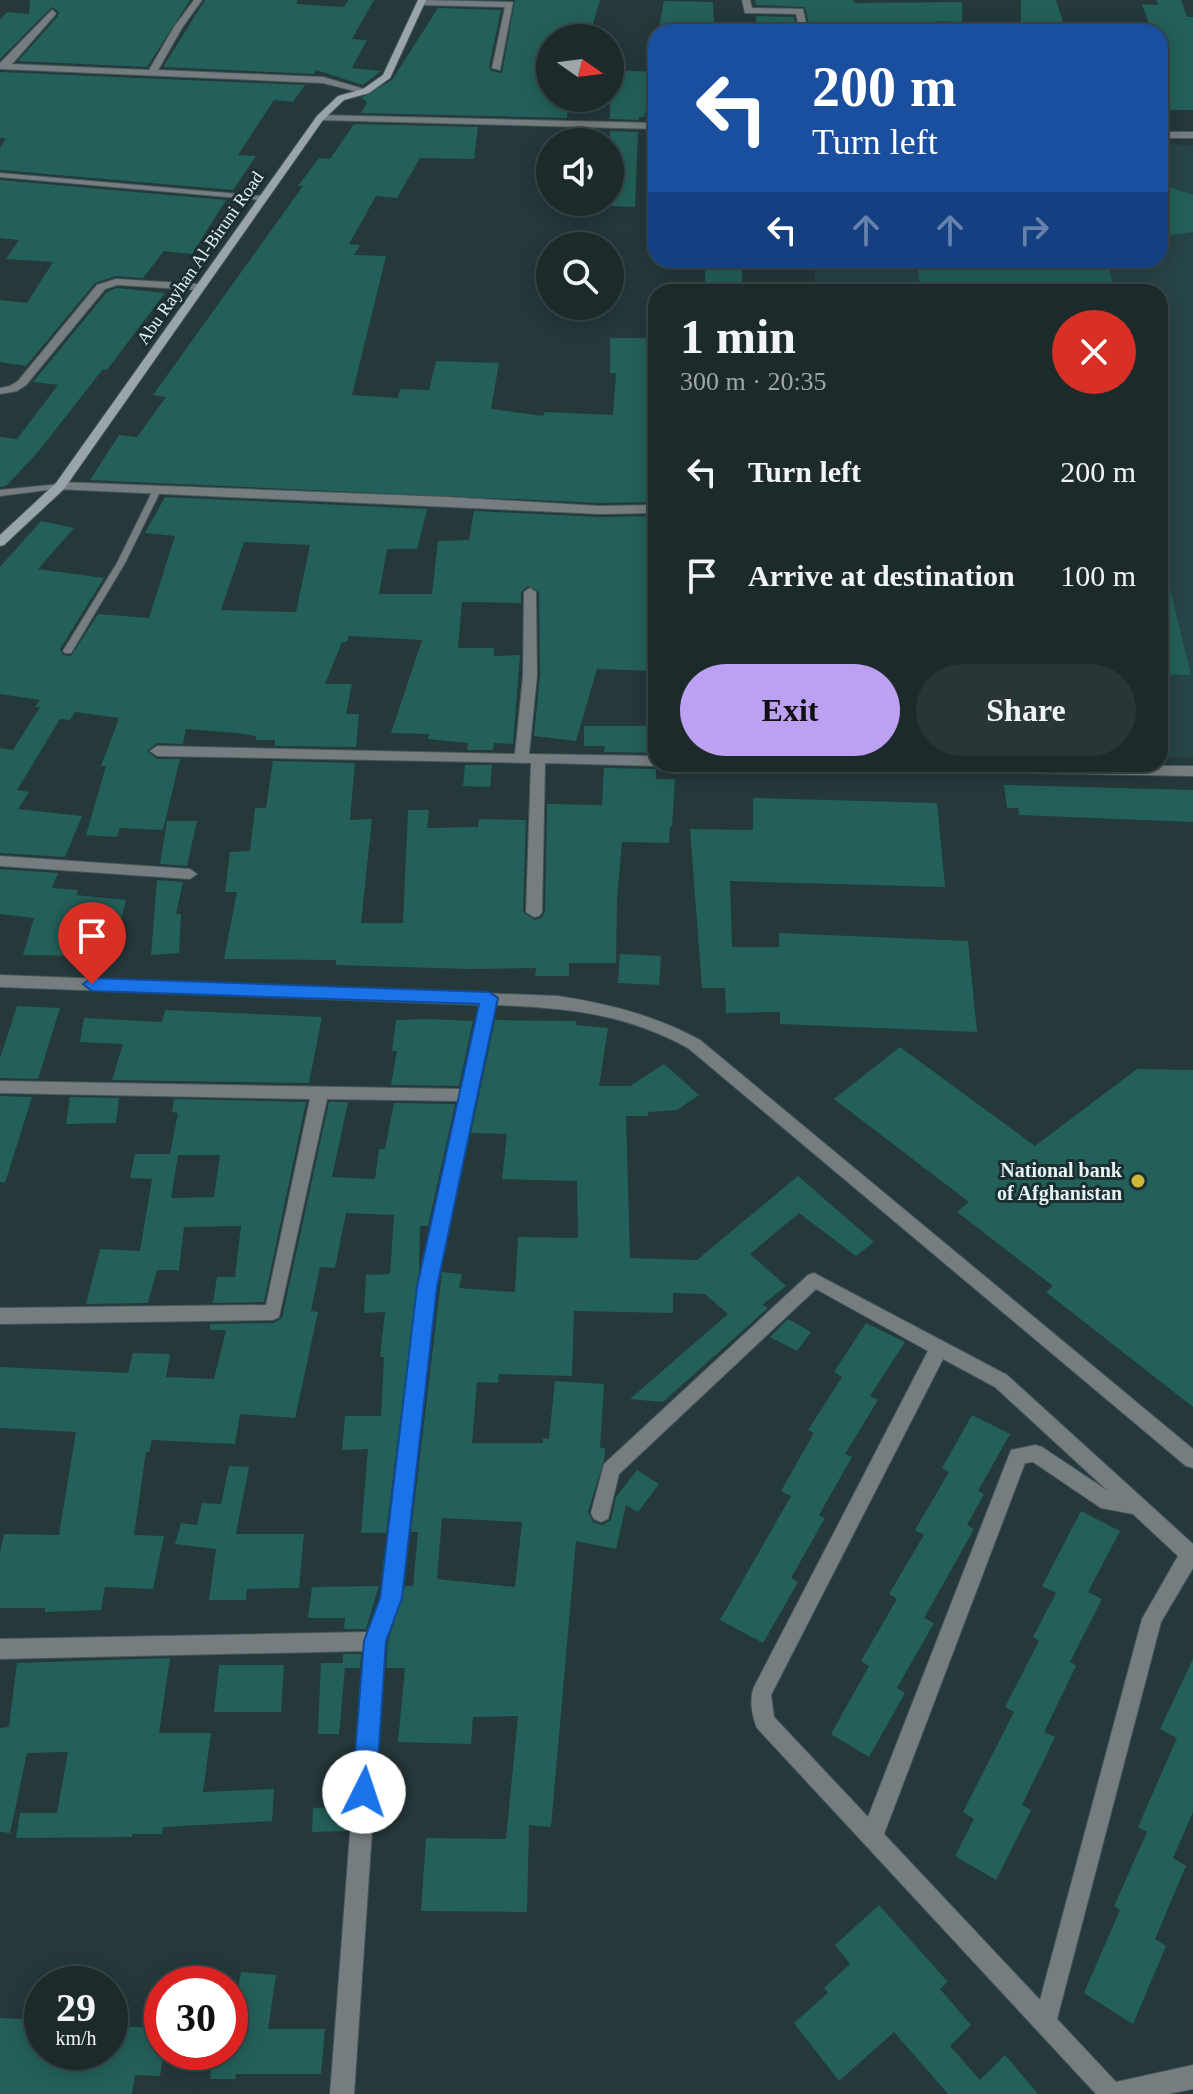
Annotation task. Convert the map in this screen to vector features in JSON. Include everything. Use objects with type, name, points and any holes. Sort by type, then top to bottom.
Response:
[{"type":"street","points":[[153,71],[178,27],[198,0]]},
{"type":"street","points":[[746,0],[748,11],[800,11],[802,24]]},
{"type":"street","points":[[421,1],[510,4],[497,68]]},
{"type":"street","name":"Abu Rayhan Al-Biruni Road","points":[[0,542],[60,486],[320,118],[341,98],[366,91],[387,76],[421,1]]},
{"type":"street","points":[[3,66],[52,13]]},
{"type":"street","points":[[3,66],[323,80],[366,91]]},
{"type":"street","points":[[320,118],[648,126]]},
{"type":"street","points":[[1168,135],[1193,135]]},
{"type":"street","points":[[0,391],[13,389],[22,383],[101,287],[108,284],[198,287]]},
{"type":"street","points":[[60,486],[600,510],[648,509]]},
{"type":"street","points":[[530,592],[534,912]]},
{"type":"street","points":[[157,751],[648,761]]},
{"type":"street","points":[[1168,771],[1193,771]]},
{"type":"street","points":[[0,861],[190,874]]},
{"type":"street","points":[[0,981],[558,1002],[622,1011],[662,1026],[694,1044],[1193,1460]]},
{"type":"street","points":[[342,2094],[375,1641],[391,1598],[427,1287],[489,998]]},
{"type":"street","points":[[0,1087],[468,1095]]},
{"type":"street","points":[[0,1316],[273,1312],[320,1091]]},
{"type":"street","points":[[601,1513],[611,1470],[814,1280],[938,1350],[1001,1381],[1191,1556],[1152,1619],[1045,2022]]},
{"type":"street","points":[[938,1350],[761,1694],[764,1721],[1113,2094],[1193,2077]]},
{"type":"street","points":[[872,1836],[1018,1456],[1035,1453],[1108,1502],[1138,1507]]},
{"type":"street","points":[[0,1649],[375,1641]]},
{"type":"lane","points":[[0,175],[261,198]]},
{"type":"lane","points":[[0,493],[60,486]]},
{"type":"lane","points":[[68,651],[121,563],[156,492]]},
{"type":"shaded area","points":[[1168,144],[1193,145],[1193,758],[1168,757],[1168,284],[815,284],[814,268],[1168,268]]},
{"type":"building","points":[[30,0],[190,0],[147,67],[18,61],[58,16],[59,12],[52,7],[0,59],[0,20],[7,12],[29,14]]},
{"type":"building","points":[[205,0],[298,0],[296,4],[344,7],[348,0],[374,0],[352,39],[367,40],[352,68],[381,71],[363,85],[316,70],[314,74],[163,67]]},
{"type":"building","points":[[515,0],[600,0],[593,24],[536,24],[536,112],[568,112],[567,118],[361,113],[367,102],[361,98],[392,80],[438,8],[501,10],[489,67],[491,71],[502,73]]},
{"type":"building","points":[[755,0],[962,2],[962,22],[809,24],[805,7],[756,5]]},
{"type":"building","points":[[1021,0],[1056,0],[1064,24],[1025,24],[1021,23]]},
{"type":"building","points":[[1157,0],[1181,0],[1187,17],[1193,17],[1193,110],[1168,110],[1168,24],[1149,24],[1142,4],[1158,5]]},
{"type":"building","points":[[664,1],[713,2],[714,24],[660,24]]},
{"type":"building","points":[[756,16],[794,17],[795,24],[756,24]]},
{"type":"building","points":[[624,71],[648,72],[648,107],[644,117],[639,117],[639,120],[610,119],[610,112],[624,112]]},
{"type":"building","points":[[0,72],[305,85],[293,102],[274,100],[238,155],[256,156],[233,190],[0,170],[0,148],[6,138],[0,138]]},
{"type":"building","points":[[354,124],[478,127],[474,159],[420,158],[397,198],[376,196],[349,244],[360,245],[354,255],[386,256],[352,395],[398,398],[400,389],[429,390],[436,361],[499,363],[491,409],[543,416],[545,412],[613,415],[616,373],[610,373],[610,338],[648,338],[648,502],[600,503],[90,480],[119,435],[137,437],[166,397],[153,395],[303,186],[298,186],[319,158],[330,159]]},
{"type":"building","points":[[624,132],[638,132],[635,207],[624,207]]},
{"type":"building","points":[[0,180],[226,200],[192,254],[164,251],[143,278],[116,276],[95,283],[26,366],[0,362],[0,300],[27,303],[53,262],[6,259],[19,240],[0,238]]},
{"type":"building","points":[[1168,187],[1193,195],[1193,232],[1168,235]]},
{"type":"building","points":[[705,268],[742,268],[742,284],[705,284]]},
{"type":"building","points":[[918,268],[1109,269],[1113,284],[920,284]]},
{"type":"building","points":[[117,288],[165,293],[107,370],[103,369],[38,452],[6,486],[0,487],[0,437],[17,439],[58,385],[33,382],[107,292]]},
{"type":"building","points":[[165,497],[427,509],[417,549],[387,549],[379,594],[432,594],[438,541],[469,540],[474,511],[648,516],[648,671],[597,669],[576,741],[534,736],[540,676],[539,592],[528,586],[521,592],[521,603],[462,602],[458,648],[494,648],[494,656],[520,655],[513,744],[494,743],[493,750],[467,750],[468,743],[428,739],[429,734],[391,733],[422,640],[349,636],[347,642],[342,642],[325,684],[352,684],[346,714],[359,714],[356,747],[275,746],[275,740],[256,740],[256,736],[186,729],[183,744],[157,743],[147,751],[157,759],[180,759],[163,830],[120,828],[117,837],[86,835],[106,766],[101,766],[119,718],[75,712],[70,720],[60,719],[17,790],[29,792],[18,809],[82,816],[65,857],[0,853],[0,748],[13,750],[40,707],[35,707],[40,700],[0,694],[0,567],[41,521],[74,528],[38,569],[104,578],[60,649],[63,655],[71,656],[98,614],[149,618],[175,536],[145,533]],"holes":[[[244,542],[310,545],[296,612],[221,610]]]},
{"type":"building","points":[[1168,581],[1191,675],[1168,674]]},
{"type":"building","points":[[584,726],[648,726],[648,753],[604,752],[605,746],[584,746]]},
{"type":"building","points":[[273,761],[355,763],[350,820],[372,819],[361,923],[403,923],[408,810],[429,810],[427,828],[478,827],[479,819],[526,820],[523,912],[535,920],[545,912],[547,804],[602,805],[604,768],[648,769],[648,772],[656,772],[656,779],[675,779],[669,843],[622,842],[616,963],[569,963],[569,976],[535,976],[536,968],[468,969],[336,965],[336,960],[224,959],[237,892],[225,892],[230,852],[250,851],[255,808],[266,808]]},
{"type":"building","points":[[465,765],[492,765],[490,787],[463,786]]},
{"type":"building","points":[[1004,785],[1193,790],[1193,822],[1019,815],[1018,808],[1007,808]]},
{"type":"building","points":[[753,798],[937,803],[945,887],[730,881],[732,947],[779,947],[779,933],[968,941],[977,1032],[780,1024],[780,1012],[726,1013],[725,988],[702,988],[690,829],[753,830]]},
{"type":"building","points":[[167,821],[197,821],[187,866],[160,864]]},
{"type":"building","points":[[0,869],[58,873],[52,888],[78,890],[76,895],[126,900],[113,951],[82,951],[81,956],[23,955],[34,918],[0,914]]},
{"type":"building","points":[[157,880],[183,882],[176,914],[181,914],[179,953],[151,955]]},
{"type":"building","points":[[620,954],[661,956],[659,985],[618,983]]},
{"type":"building","points":[[17,1006],[60,1008],[38,1079],[0,1078],[0,1058]]},
{"type":"building","points":[[165,1010],[322,1017],[309,1083],[112,1080],[123,1044],[80,1042],[84,1018],[162,1022]]},
{"type":"building","points":[[396,1020],[473,1021],[459,1086],[391,1085],[397,1051],[392,1051]]},
{"type":"building","points":[[495,1020],[576,1021],[576,1025],[608,1028],[599,1086],[630,1086],[664,1064],[699,1095],[677,1110],[648,1112],[648,1116],[626,1116],[630,1258],[697,1260],[798,1176],[874,1242],[856,1256],[799,1213],[750,1254],[786,1286],[762,1305],[768,1308],[663,1402],[630,1399],[728,1314],[705,1294],[673,1293],[673,1313],[574,1311],[572,1376],[499,1374],[498,1383],[477,1382],[472,1443],[543,1443],[543,1438],[549,1439],[555,1381],[604,1384],[600,1448],[605,1448],[588,1512],[593,1522],[602,1525],[611,1520],[616,1497],[637,1470],[659,1484],[638,1512],[626,1505],[616,1549],[576,1541],[551,1827],[529,1825],[527,1912],[421,1911],[426,1838],[506,1839],[518,1716],[473,1717],[471,1744],[398,1742],[405,1668],[386,1668],[388,1642],[405,1586],[413,1586],[418,1532],[411,1532],[442,1272],[462,1274],[459,1288],[515,1292],[518,1237],[578,1238],[577,1181],[502,1179],[507,1134],[471,1133]],"holes":[[[442,1518],[522,1522],[515,1587],[437,1579]]]},
{"type":"building","points":[[900,1047],[1035,1146],[1137,1069],[1193,1070],[1193,1407],[1046,1292],[1053,1286],[957,1212],[969,1202],[834,1099]]},
{"type":"building","points":[[0,1096],[32,1097],[5,1183],[0,1182]]},
{"type":"building","points":[[70,1097],[119,1098],[116,1123],[66,1124]]},
{"type":"building","points":[[174,1099],[306,1102],[264,1302],[213,1303],[217,1277],[235,1277],[241,1226],[184,1227],[179,1270],[157,1270],[148,1303],[86,1304],[100,1249],[140,1251],[152,1179],[130,1178],[135,1154],[170,1154],[178,1113],[172,1112]],"holes":[[[178,1155],[220,1155],[214,1197],[171,1198]]]},
{"type":"building","points":[[329,1102],[348,1102],[332,1177],[375,1179],[379,1149],[385,1149],[394,1103],[455,1104],[428,1226],[420,1226],[419,1270],[386,1533],[361,1533],[368,1449],[342,1450],[345,1416],[381,1416],[384,1357],[380,1357],[385,1312],[364,1313],[366,1275],[390,1274],[394,1215],[346,1213],[335,1268],[320,1267],[311,1311],[318,1312],[295,1418],[240,1414],[235,1444],[152,1440],[149,1452],[146,1452],[134,1535],[164,1536],[153,1589],[105,1587],[101,1610],[45,1612],[45,1608],[0,1608],[0,1552],[4,1534],[59,1535],[76,1432],[0,1428],[0,1367],[128,1373],[133,1353],[170,1354],[166,1377],[214,1379],[226,1330],[210,1330],[210,1324],[273,1323],[282,1318]]},
{"type":"building","points":[[788,1319],[811,1332],[797,1351],[770,1337]]},
{"type":"building","points":[[866,1323],[905,1342],[870,1396],[878,1400],[845,1454],[852,1457],[819,1515],[825,1518],[791,1578],[798,1582],[763,1643],[720,1620],[791,1496],[781,1491],[814,1433],[808,1430],[842,1377],[834,1372]]},
{"type":"building","points":[[972,1415],[1010,1434],[978,1491],[984,1494],[967,1525],[974,1529],[924,1618],[934,1623],[897,1688],[905,1693],[869,1757],[831,1734],[869,1666],[861,1661],[897,1599],[889,1594],[924,1535],[915,1530],[949,1472],[942,1468]]},
{"type":"building","points":[[229,1466],[249,1467],[236,1534],[304,1534],[299,1588],[247,1589],[246,1600],[209,1600],[216,1549],[175,1544],[181,1523],[197,1525],[202,1503],[221,1504]]},
{"type":"building","points":[[1081,1511],[1120,1531],[1088,1592],[1102,1599],[1070,1662],[1076,1666],[1044,1732],[1055,1737],[1022,1805],[1031,1810],[996,1880],[955,1856],[974,1819],[963,1812],[1014,1712],[1005,1707],[1039,1641],[1033,1637],[1056,1593],[1042,1586]]},
{"type":"building","points":[[379,1586],[366,1629],[344,1629],[345,1618],[308,1618],[312,1587]]},
{"type":"building","points":[[343,1654],[361,1654],[360,1668],[345,1668],[339,1734],[318,1734],[321,1663],[343,1663]]},
{"type":"building","points":[[170,1658],[159,1733],[211,1733],[203,1792],[274,1789],[272,1821],[163,1827],[162,1834],[132,1834],[132,1837],[16,1838],[20,1813],[57,1813],[68,1752],[27,1753],[10,1833],[0,1832],[0,1728],[9,1727],[17,1663]]},
{"type":"building","points":[[1193,1659],[1193,1812],[1173,1858],[1186,1866],[1155,1939],[1166,1946],[1133,2024],[1084,1993],[1120,1910],[1114,1906],[1147,1832],[1138,1827],[1177,1738],[1160,1729]]},
{"type":"building","points":[[219,1665],[284,1665],[281,1712],[214,1712]]},
{"type":"building","points":[[337,1772],[352,1772],[347,1831],[312,1832],[313,1808],[335,1807]]},
{"type":"building","points":[[879,1905],[948,1982],[940,1989],[971,2025],[950,2046],[980,2080],[1005,2055],[1038,2094],[948,2094],[894,2032],[839,2081],[794,2023],[828,1993],[824,1988],[850,1964],[835,1945]]},
{"type":"building","points":[[248,1973],[276,1975],[268,2029],[325,2029],[321,2074],[236,2074],[235,2079],[210,2079],[211,2070],[248,2070]]},
{"type":"building","points":[[0,2018],[24,2019],[24,2070],[128,2070],[128,2027],[144,2027],[144,2070],[161,2070],[160,2076],[135,2075],[132,2094],[0,2094]]},
{"type":"place","name":"National bank of Afghanistan","points":[[1138,1181]]},
{"type":"route","points":[[92,984],[489,998],[427,1287],[391,1598],[375,1641],[364,1792]]}]
